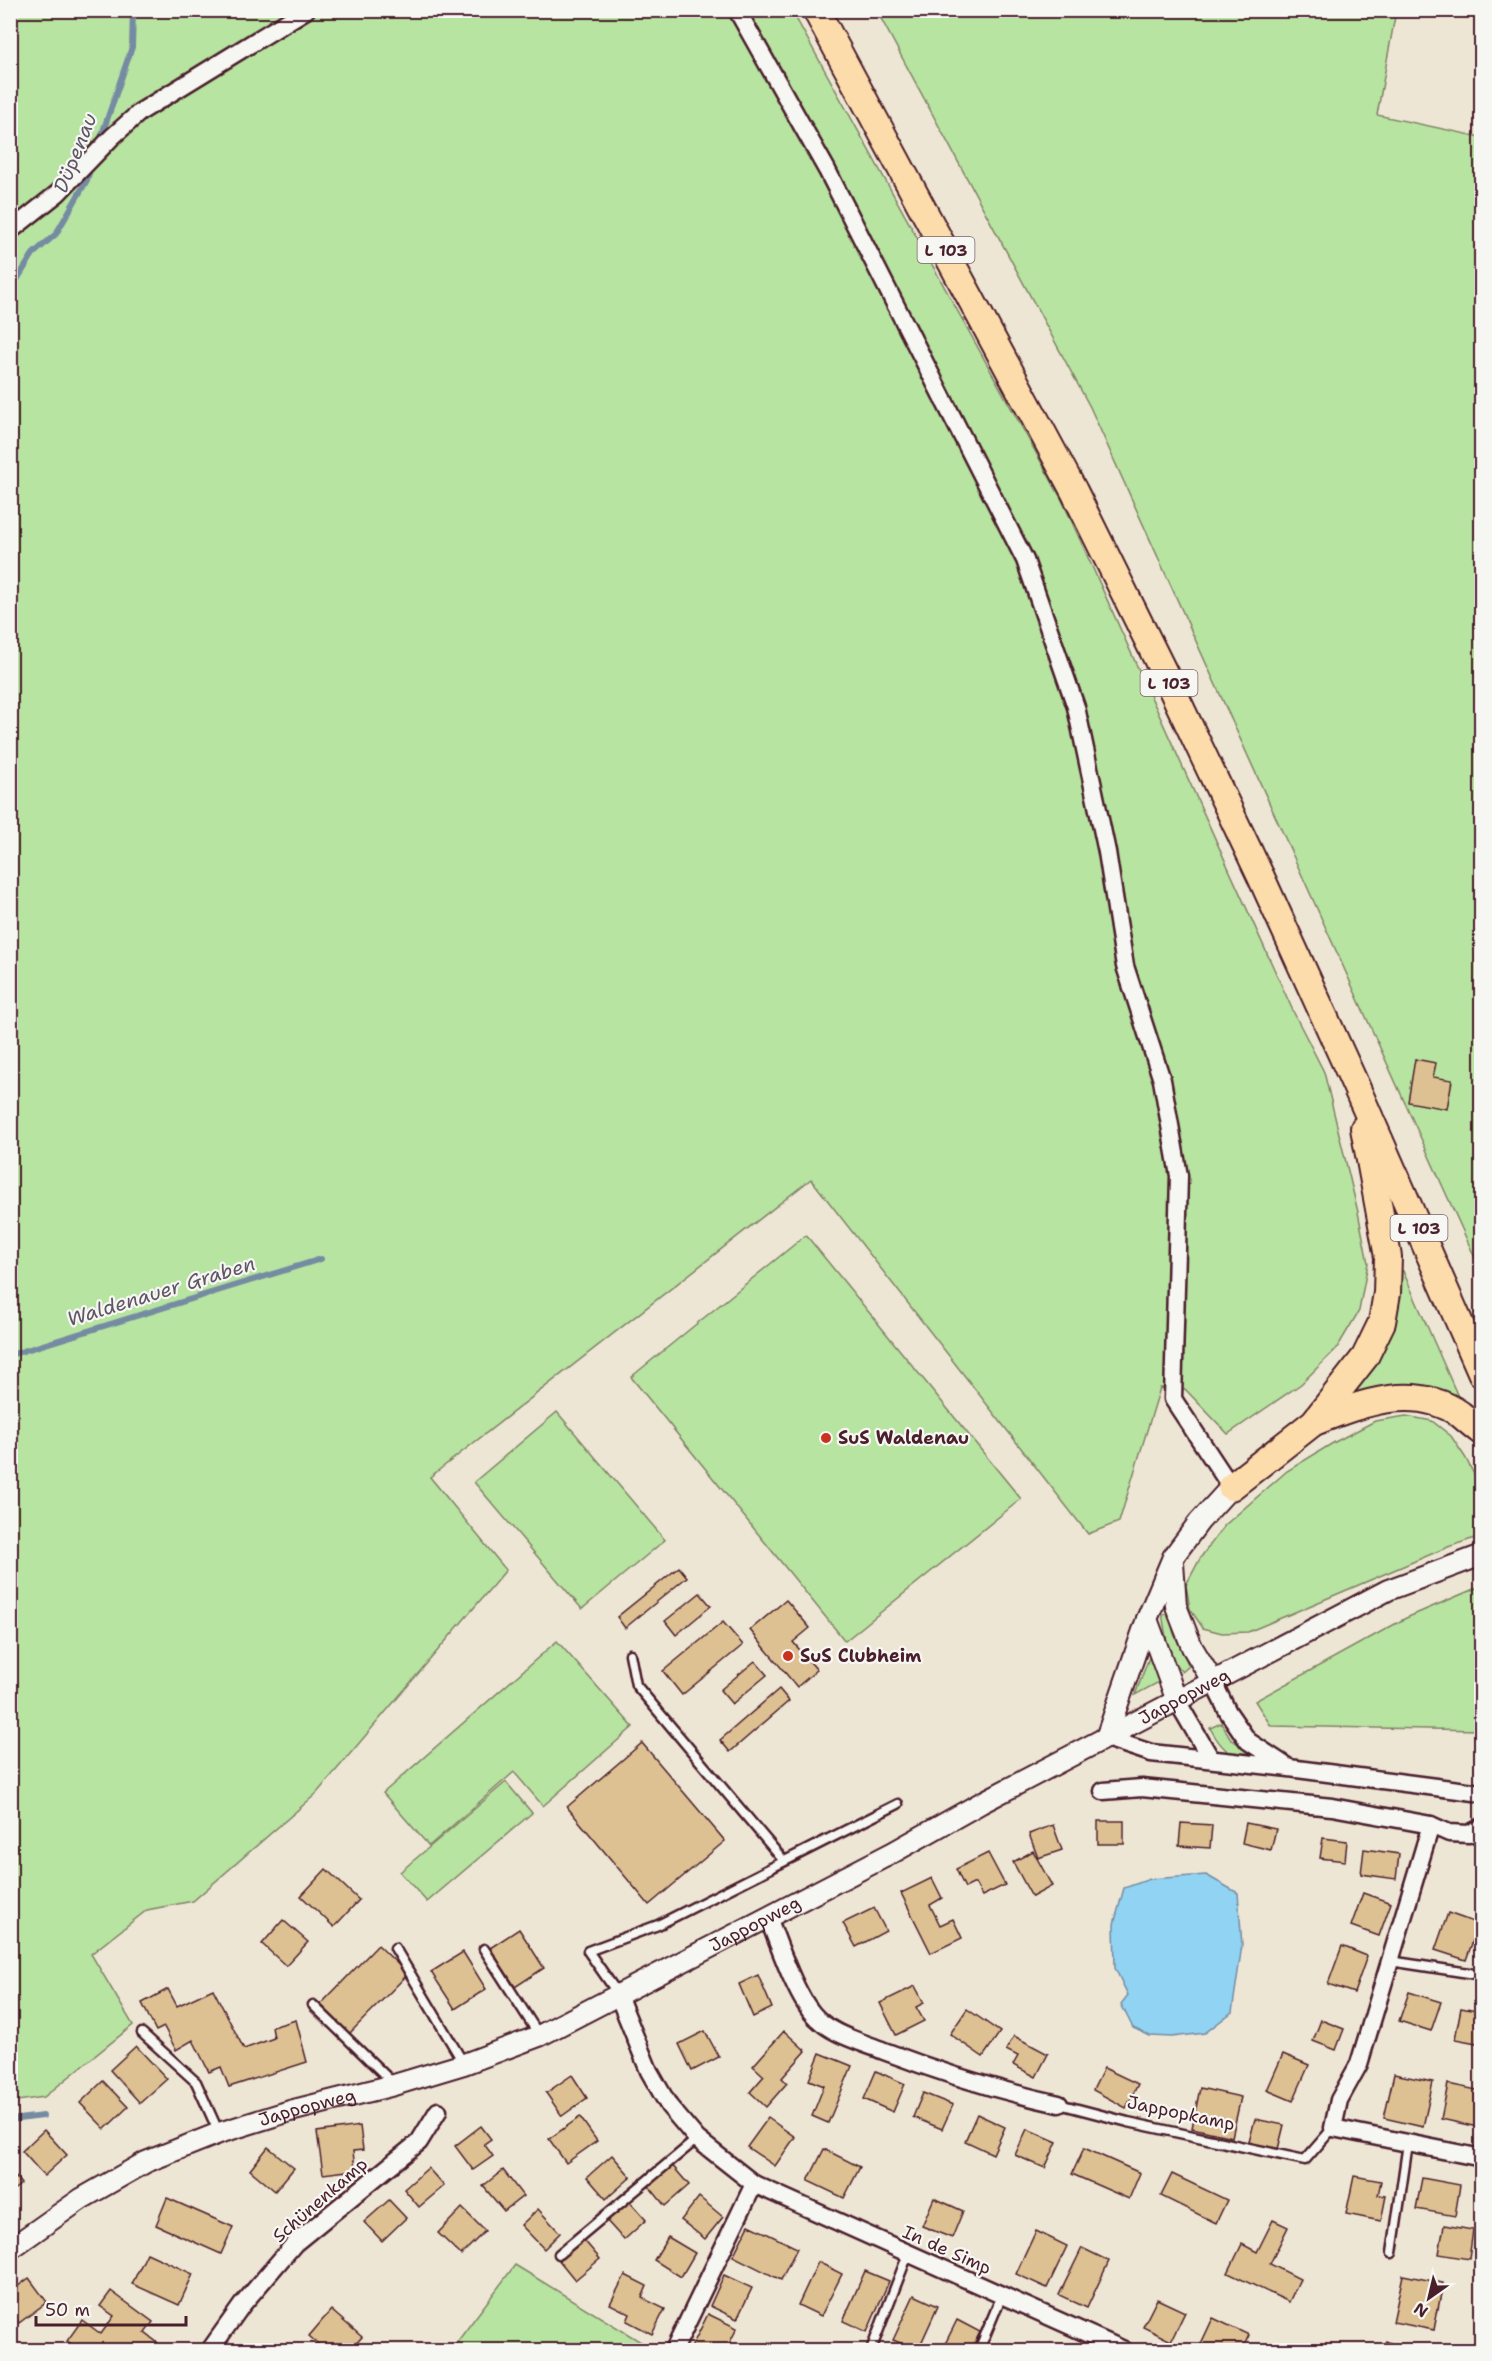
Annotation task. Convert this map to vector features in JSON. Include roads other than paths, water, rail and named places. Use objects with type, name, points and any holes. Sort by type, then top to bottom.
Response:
[{"type":"main road","name":"L 103","points":[[816,10],[1074,491],[1246,846],[1355,1084],[1482,1374]]},
{"type":"main road","points":[[1231,1487],[1314,1422],[1365,1356],[1382,1322],[1387,1293],[1388,1257],[1355,1084]]},
{"type":"main road","points":[[1314,1422],[1353,1407],[1389,1398],[1423,1398],[1458,1413],[1482,1432]]},
{"type":"street","points":[[10,231],[58,194],[112,137],[140,112],[306,10]]},
{"type":"street","points":[[737,10],[827,170],[1024,560],[1076,707],[1107,852],[1125,966],[1162,1080],[1179,1176],[1173,1399],[1231,1487],[1198,1522],[1173,1557],[1147,1619],[1106,1738],[1151,1753],[1482,1793]]},
{"type":"street","name":"Jappopweg","points":[[10,2248],[81,2199],[146,2162],[219,2133],[290,2111],[394,2085],[464,2064],[539,2036],[892,1853],[981,1803],[1388,1590],[1482,1556]]},
{"type":"street","points":[[1173,1557],[1176,1606],[1192,1647],[1228,1712],[1248,1741],[1289,1768]]},
{"type":"street","points":[[1147,1619],[1177,1701],[1211,1759]]},
{"type":"street","points":[[1103,1791],[1142,1788],[1332,1807],[1431,1825],[1449,1833],[1469,1834],[1482,1827]]},
{"type":"street","name":"Jappopkamp","points":[[1333,2128],[1339,2100],[1359,2064],[1431,1825]]},
{"type":"street","name":"Jappopkamp","points":[[768,1917],[807,2006],[831,2030],[934,2070],[990,2088],[1059,2104]]},
{"type":"street","name":"In de Simp","points":[[618,1995],[649,2071],[669,2106],[697,2139],[754,2184],[1124,2350]]},
{"type":"street","name":"Schünenkamp","points":[[210,2350],[242,2305],[295,2243],[419,2142],[438,2111]]},
{"type":"street","points":[[1333,2128],[1482,2158]]},
{"type":"street","points":[[674,2350],[754,2184]]},
{"type":"lane","points":[[630,1654],[636,1685],[784,1861]]},
{"type":"lane","points":[[618,1995],[588,1951],[658,1925],[898,1804]]},
{"type":"lane","points":[[396,1948],[464,2064]]},
{"type":"lane","points":[[484,1949],[539,2036]]},
{"type":"lane","points":[[1390,1960],[1482,1975]]},
{"type":"lane","points":[[313,2005],[394,2085]]},
{"type":"lane","points":[[142,2033],[196,2082],[219,2133]]},
{"type":"lane","name":"Jappopkamp","points":[[1059,2104],[1128,2122],[1305,2160],[1333,2128]]},
{"type":"lane","points":[[559,2254],[697,2139]]},
{"type":"lane","points":[[1392,2253],[1408,2143]]},
{"type":"lane","points":[[871,2350],[908,2254]]},
{"type":"lane","points":[[979,2350],[1002,2295]]},
{"type":"water","points":[[1206,1875],[1238,1893],[1242,1945],[1232,2012],[1205,2033],[1172,2037],[1150,2036],[1133,2028],[1121,2004],[1128,1995],[1115,1968],[1114,1924],[1124,1888],[1150,1879]]},
{"type":"waterway","name":"Düpenau","points":[[99,143],[132,47],[133,10]]},
{"type":"waterway","name":"Düpenau","points":[[10,291],[33,254],[56,234],[87,180],[91,166]]},
{"type":"waterway","name":"Waldenauer Graben","points":[[10,1355],[321,1259]]},
{"type":"waterway","points":[[10,2120],[43,2116]]},
{"type":"place","name":"SuS Waldenau","points":[[826,1438]]},
{"type":"place","name":"SuS Clubheim","points":[[788,1656]]}]
